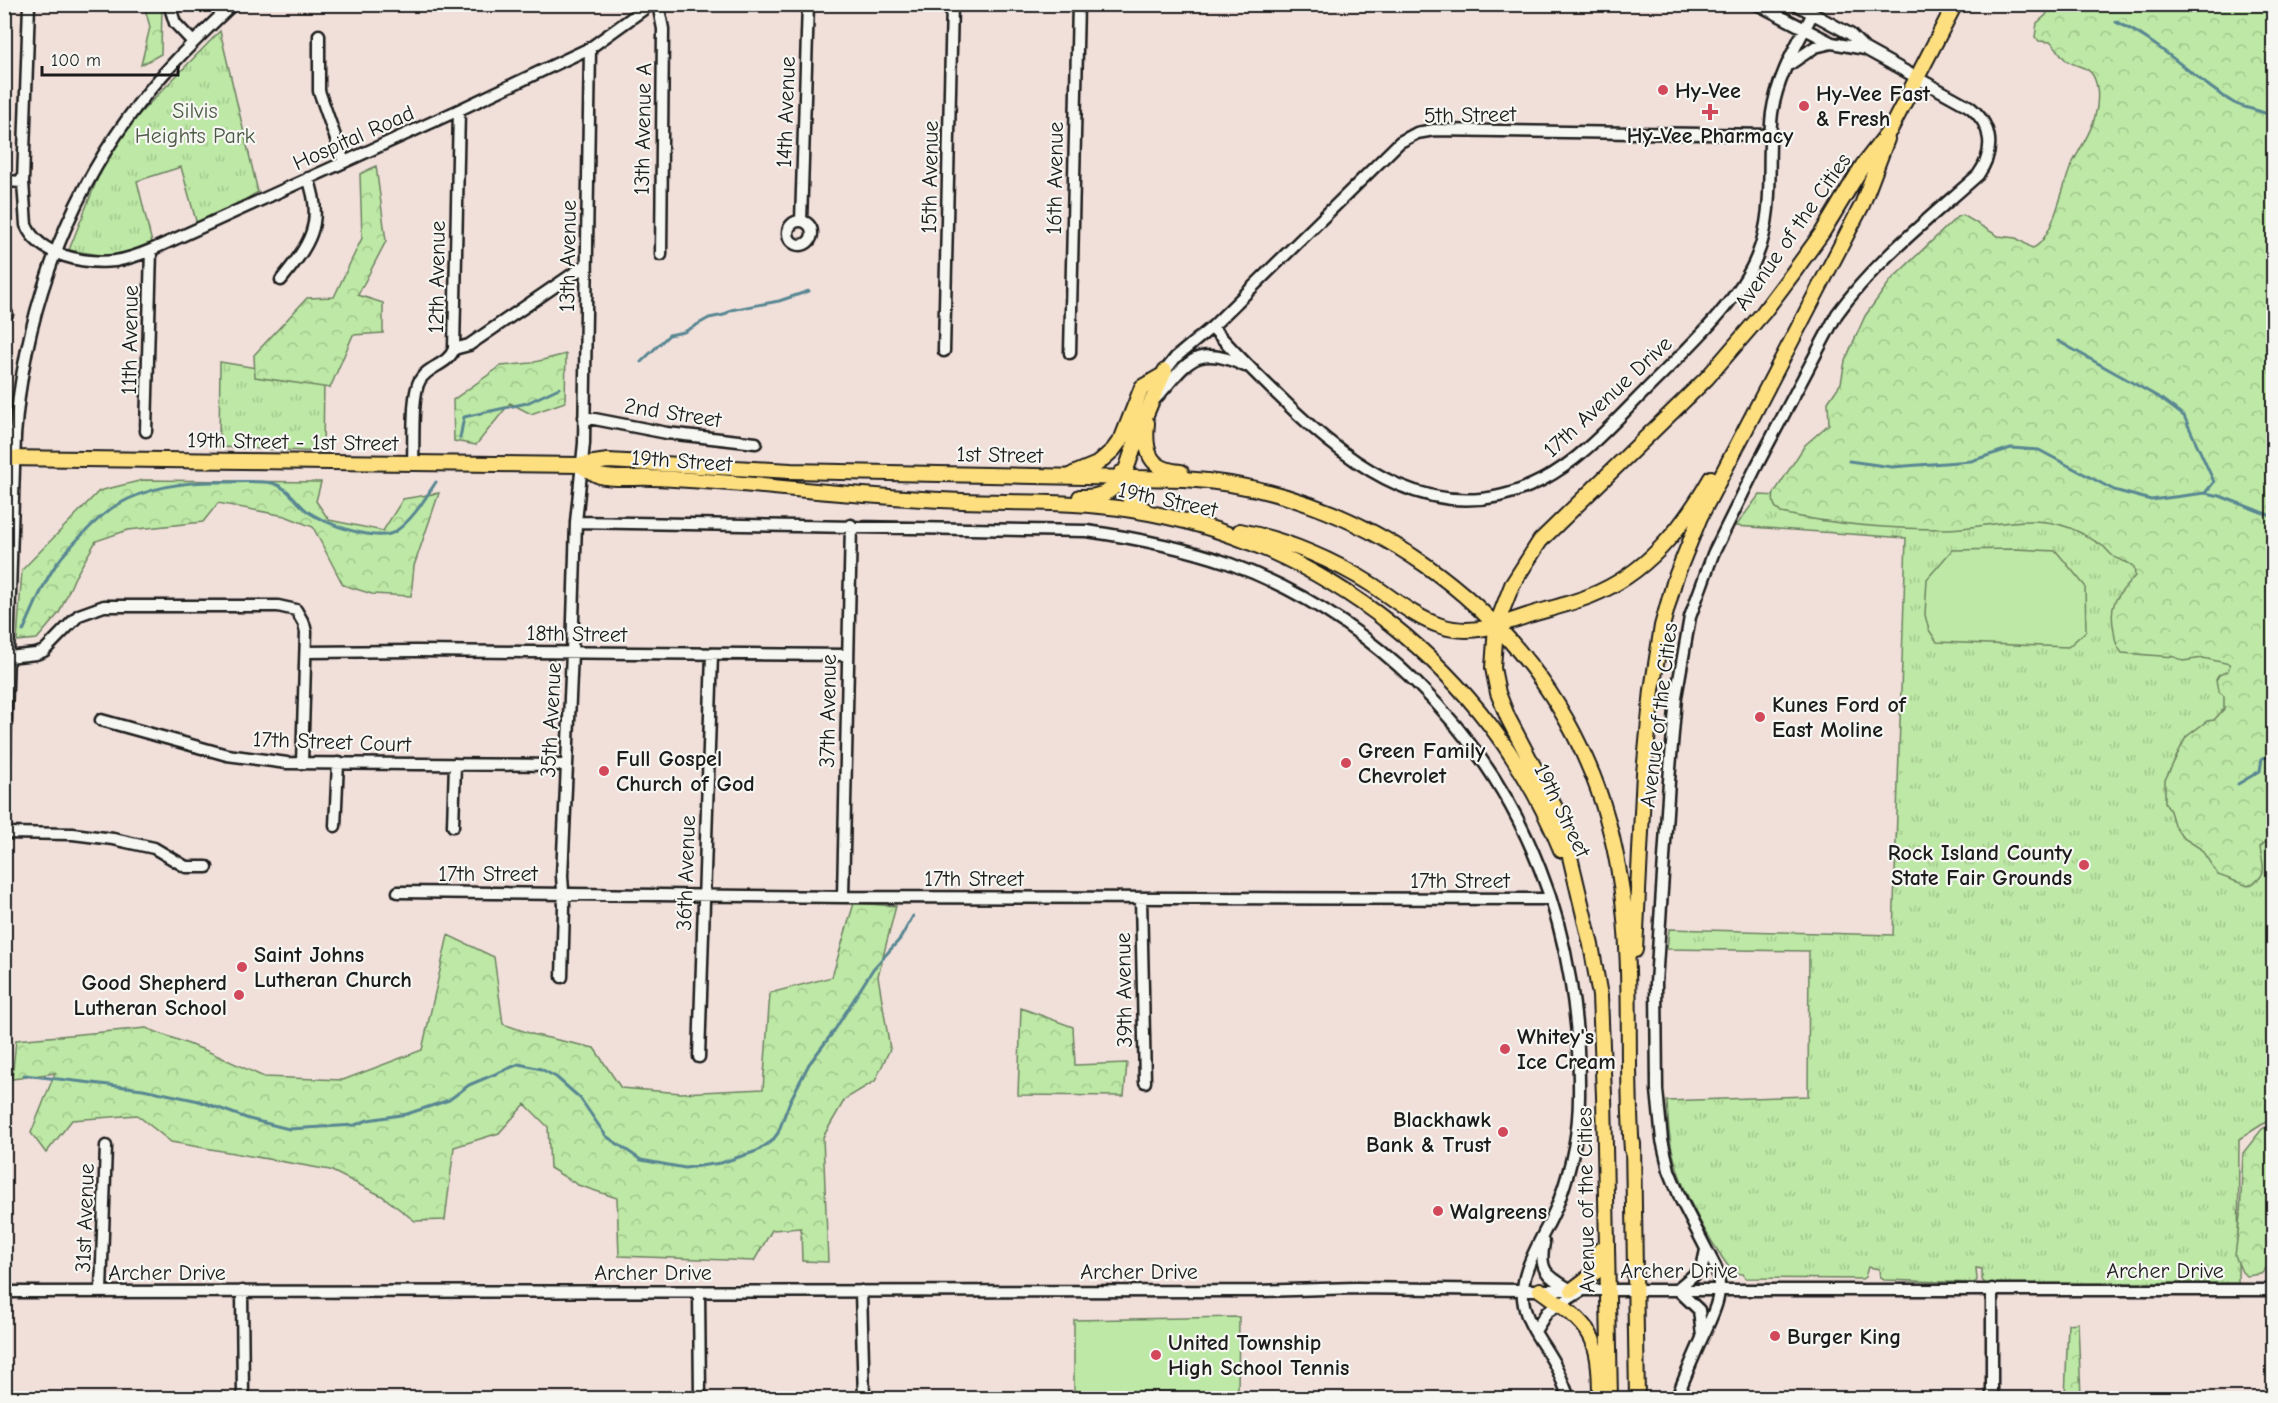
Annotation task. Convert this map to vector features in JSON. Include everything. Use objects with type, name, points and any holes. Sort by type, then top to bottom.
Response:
[{"type":"main road","name":"Avenue of the Cities","points":[[1637,1398],[1632,1150],[1635,937],[1644,773],[1658,646],[1675,579],[1693,533],[1862,205],[1890,130],[1955,4]]},
{"type":"main road","name":"Avenue of the Cities","points":[[1610,1398],[1600,996],[1591,945],[1561,819],[1508,718],[1498,693],[1493,668],[1496,626],[1512,585],[1540,541],[1673,413],[1731,352],[1763,314],[1813,246],[1863,165],[1890,130]]},
{"type":"main road","points":[[934,500],[1018,495],[1097,497],[1110,491],[1128,469],[1138,435],[1163,374]]},
{"type":"main road","points":[[1064,476],[1084,471],[1097,464],[1113,450],[1122,438],[1142,387],[1163,374]]},
{"type":"main road","points":[[1149,513],[1129,499],[1122,478],[1121,464],[1146,390],[1163,374]]},
{"type":"main road","name":"Avenue of the Cities","points":[[1182,521],[1252,533],[1311,553],[1373,585],[1417,615],[1440,626],[1461,630],[1496,626],[1590,596],[1626,578],[1655,554],[1670,539],[1691,511],[1770,382]]},
{"type":"main road","points":[[1150,405],[1146,436],[1147,452],[1160,468],[1244,479],[1289,491],[1341,512],[1361,527]]},
{"type":"main road","name":"19th Street - 1st Street","points":[[10,458],[580,465]]},
{"type":"main road","name":"1st Street","points":[[580,465],[608,461],[791,471],[1203,480],[1268,492],[1317,507],[1405,551]]},
{"type":"main road","name":"19th Street","points":[[580,465],[600,476],[708,481],[865,496],[1083,504],[1149,513],[1232,535],[1308,569],[1354,597],[1416,644],[1467,697],[1487,721],[1524,775],[1555,835],[1578,897]]},
{"type":"main road","name":"19th Street","points":[[1405,551],[1445,579],[1496,626],[1538,676],[1581,747],[1601,799],[1621,884],[1626,941],[1632,1150]]},
{"type":"main road","points":[[1577,1290],[1594,1274],[1600,1260],[1598,1145],[1603,1062]]},
{"type":"main road","points":[[1540,1290],[1577,1317],[1595,1342],[1600,1363],[1600,1398]]},
{"type":"street","name":"Hospital Road","points":[[29,4],[23,182],[24,217],[28,231],[43,246],[56,252],[85,260],[115,261],[151,250],[459,111],[590,48],[651,4]]},
{"type":"street","points":[[169,4],[175,23],[193,42]]},
{"type":"street","points":[[4,780],[10,458],[18,399],[36,314],[56,252],[81,194],[112,142],[146,94],[193,42],[233,4]]},
{"type":"street","name":"13th Avenue A","points":[[658,4],[663,28],[660,255]]},
{"type":"street","name":"14th Avenue","points":[[801,221],[808,4]]},
{"type":"street","name":"15th Avenue","points":[[944,351],[952,4]]},
{"type":"street","name":"16th Avenue","points":[[1070,353],[1078,4]]},
{"type":"street","points":[[1757,4],[1832,43],[1865,49]]},
{"type":"street","points":[[1795,4],[1850,34],[1865,49],[1918,78]]},
{"type":"street","name":"17th Avenue Drive","points":[[1212,327],[1311,429],[1356,463],[1400,487],[1432,496],[1467,499],[1504,494],[1541,481],[1570,462],[1620,417],[1700,334],[1728,302],[1749,272],[1760,248],[1768,216],[1770,135],[1774,98],[1812,15]]},
{"type":"street","points":[[319,35],[319,91],[344,162]]},
{"type":"street","points":[[1787,66],[1815,47],[1832,43]]},
{"type":"street","name":"13th Avenue","points":[[580,465],[584,443],[590,48]]},
{"type":"street","name":"Avenue of the Cities","points":[[1720,1289],[1719,1277],[1681,1200],[1669,1170],[1662,1140],[1657,1090],[1656,1006],[1659,936],[1669,781],[1684,644],[1698,593],[1713,554],[1837,314],[1877,267],[1978,175],[1986,165],[1990,137],[1983,120],[1970,107],[1918,78]]},
{"type":"street","name":"12th Avenue","points":[[413,464],[416,395],[420,380],[446,360],[454,349],[459,111]]},
{"type":"street","name":"5th Street","points":[[1212,327],[1400,141],[1417,133],[1434,130],[1770,135]]},
{"type":"street","points":[[281,280],[304,249],[313,228],[316,205],[308,178]]},
{"type":"street","points":[[4,182],[23,182]]},
{"type":"street","name":"11th Avenue","points":[[146,431],[151,250]]},
{"type":"street","points":[[454,349],[469,345],[586,265]]},
{"type":"street","points":[[1163,374],[1176,357],[1212,327]]},
{"type":"street","points":[[1150,405],[1188,362],[1195,359],[1219,357],[1234,360],[1250,368]]},
{"type":"street","name":"2nd Street","points":[[584,417],[667,433],[756,443]]},
{"type":"street","name":"35th Avenue","points":[[562,977],[567,765],[580,465]]},
{"type":"street","name":"19th Street","points":[[576,522],[851,525],[1087,531],[1144,539],[1228,563],[1304,598],[1354,629]]},
{"type":"street","name":"37th Avenue","points":[[843,897],[851,525]]},
{"type":"street","points":[[8,657],[44,651],[79,615],[104,606],[278,606],[296,610],[304,624],[306,652],[302,763]]},
{"type":"street","name":"Avenue of the Cities","points":[[1354,629],[1409,675],[1466,738],[1489,771],[1515,814],[1537,861],[1550,899],[1564,954],[1576,1031],[1579,1096],[1577,1129],[1569,1172],[1547,1229],[1526,1272],[1522,1290]]},
{"type":"street","name":"18th Street","points":[[306,652],[848,655]]},
{"type":"street","name":"36th Avenue","points":[[699,1057],[712,654]]},
{"type":"street","name":"17th Street Court","points":[[101,720],[227,755],[263,761],[567,765]]},
{"type":"street","points":[[335,826],[338,763]]},
{"type":"street","points":[[453,826],[454,764]]},
{"type":"street","points":[[4,833],[72,834],[112,838],[154,848],[186,867],[207,867]]},
{"type":"street","name":"17th Street","points":[[398,892],[843,897],[1550,899]]},
{"type":"street","name":"39th Avenue","points":[[1141,898],[1145,1082]]},
{"type":"street","name":"31st Avenue","points":[[100,1291],[106,1146]]},
{"type":"street","points":[[1535,1330],[1547,1312],[1561,1305],[1577,1290],[1550,1278],[1543,1267],[1542,1254],[1547,1229]]},
{"type":"street","points":[[1702,1337],[1699,1310],[1677,1289],[1702,1268],[1707,1250]]},
{"type":"street","name":"Archer Drive","points":[[4,1292],[1259,1291],[1355,1288],[1792,1291],[2274,1290]]},
{"type":"street","points":[[1677,1398],[1714,1314],[1720,1289]]},
{"type":"street","points":[[1992,1289],[1992,1398]]},
{"type":"street","points":[[1522,1290],[1524,1307],[1556,1367],[1569,1398]]},
{"type":"street","points":[[242,1291],[243,1398]]},
{"type":"street","points":[[861,1291],[864,1398]]},
{"type":"street","points":[[699,1292],[700,1398]]},
{"type":"green space","points":[[144,5],[162,5],[161,54],[141,65],[150,27]]},
{"type":"green space","points":[[2050,5],[2273,5],[2274,834],[2260,847],[2263,869],[2260,878],[2248,886],[2218,875],[2201,849],[2182,837],[2165,803],[2165,780],[2186,737],[2207,721],[2214,720],[2224,709],[2224,696],[2218,691],[2216,680],[2219,675],[2228,671],[2230,664],[2203,658],[2183,661],[2175,657],[2122,653],[2115,640],[2112,613],[2119,595],[2135,576],[2132,565],[2114,557],[2104,547],[2081,533],[2048,522],[2014,522],[1945,529],[1883,527],[1822,521],[1781,513],[1773,502],[1774,493],[1805,445],[1829,424],[1828,402],[1841,383],[1845,361],[1865,316],[1891,280],[1957,217],[1963,215],[1998,236],[2016,238],[2032,248],[2039,244],[2045,236],[2056,212],[2071,166],[2093,122],[2098,98],[2093,75],[2087,69],[2066,60],[2051,42],[2039,41],[2035,37],[2037,23],[2046,15]]},
{"type":"green space","name":"Silvis Heights Park","points":[[220,31],[258,192],[198,228],[181,167],[137,181],[152,243],[125,259],[69,250],[112,142]]},
{"type":"green space","points":[[376,166],[386,241],[358,295],[383,303],[383,333],[353,335],[330,388],[255,377],[254,355],[307,298],[334,297],[362,238],[360,174]]},
{"type":"green space","points":[[566,354],[565,402],[531,414],[510,403],[476,445],[454,441],[453,400],[501,366],[531,363]]},
{"type":"green space","points":[[220,362],[324,379],[323,452],[219,447]]},
{"type":"green space","points":[[143,480],[321,482],[316,501],[329,520],[383,531],[403,499],[439,493],[414,566],[411,596],[372,594],[343,585],[313,527],[285,516],[218,503],[203,522],[128,530],[96,541],[75,577],[59,613],[37,639],[17,641],[22,570],[99,491]]},
{"type":"green space","name":"Rock Island County State Fair Grounds","points":[[1759,495],[2250,517],[2273,801],[2274,1117],[2239,1139],[2238,1283],[1986,1284],[1982,1280],[1982,1269],[1976,1268],[1975,1283],[1884,1280],[1880,1278],[1879,1269],[1868,1267],[1862,1279],[1745,1278],[1743,1274],[1733,1273],[1715,1247],[1685,1190],[1675,1161],[1668,1124],[1667,1101],[1808,1096],[1809,951],[1667,949],[1669,929],[1893,935],[1906,538],[1736,526]]},
{"type":"green space","points":[[1952,550],[2056,551],[2085,586],[2086,631],[2068,647],[1937,642],[1929,630],[1925,615],[1927,579]]},
{"type":"green space","points":[[854,903],[896,906],[878,976],[890,1049],[875,1081],[845,1099],[823,1137],[828,1262],[802,1261],[801,1228],[772,1230],[754,1261],[619,1256],[617,1198],[578,1185],[550,1168],[548,1127],[525,1104],[499,1133],[454,1147],[445,1220],[415,1221],[382,1196],[330,1170],[171,1142],[137,1115],[72,1120],[46,1153],[31,1133],[55,1073],[12,1079],[16,1040],[146,1028],[207,1051],[264,1077],[343,1080],[422,1050],[448,935],[494,957],[503,1024],[535,1035],[594,1048],[621,1088],[681,1093],[763,1089],[770,993],[832,977]]},
{"type":"green space","points":[[1021,1008],[1073,1027],[1075,1065],[1127,1063],[1124,1096],[1018,1095]]},
{"type":"green space","points":[[2273,1123],[2273,1261],[2261,1274],[2247,1276],[2242,1272],[2235,1256],[2240,1215],[2243,1153],[2262,1129]]},
{"type":"green space","name":"United Township High School Tennis","points":[[1239,1317],[1238,1392],[1074,1391],[1074,1320]]},
{"type":"green space","points":[[2078,1323],[2081,1398],[2065,1398],[2068,1324]]},
{"type":"waterway","points":[[2116,22],[2147,39],[2234,103],[2274,117]]},
{"type":"waterway","points":[[641,362],[669,335],[684,332],[709,318],[724,315],[731,310],[779,301],[809,291]]},
{"type":"waterway","points":[[2058,341],[2160,398],[2184,416],[2214,482],[2205,493]]},
{"type":"waterway","points":[[460,438],[464,417],[527,403],[559,388]]},
{"type":"waterway","points":[[1849,461],[1892,467],[1971,461],[2011,448],[2039,450],[2114,490],[2151,500],[2205,493],[2220,496],[2274,517]]},
{"type":"waterway","points":[[23,631],[48,578],[63,556],[103,515],[141,494],[168,486],[195,483],[254,481],[272,483],[287,491],[307,511],[325,521],[364,534],[377,535],[388,534],[402,526],[436,482]]},
{"type":"waterway","points":[[2238,784],[2260,771],[2262,758],[2271,757],[2274,768]]},
{"type":"waterway","points":[[24,1075],[143,1089],[199,1101],[249,1119],[289,1129],[355,1125],[368,1120],[407,1114],[449,1100],[469,1085],[519,1064],[541,1069],[556,1077],[580,1098],[606,1136],[641,1160],[685,1168],[721,1163],[757,1151],[772,1141],[778,1133],[790,1101],[809,1064],[834,1031],[873,969],[900,939],[913,916]]},
{"type":"place","name":"Hy-Vee","points":[[1663,90]]},
{"type":"place","name":"Hy-Vee Fast & Fresh","points":[[1804,106]]},
{"type":"place","name":"Hy-Vee Pharmacy","points":[[1710,112]]},
{"type":"place","name":"Kunes Ford of East Moline","points":[[1760,717]]},
{"type":"place","name":"Green Family Chevrolet","points":[[1346,763]]},
{"type":"place","name":"Full Gospel Church of God","points":[[604,771]]},
{"type":"place","name":"Rock Island County State Fair Grounds","points":[[2084,865]]},
{"type":"place","name":"Saint Johns Lutheran Church","points":[[242,967]]},
{"type":"place","name":"Good Shepherd Lutheran School","points":[[239,995]]},
{"type":"place","name":"Whitey's Ice Cream","points":[[1505,1049]]},
{"type":"place","name":"Blackhawk Bank & Trust","points":[[1503,1132]]},
{"type":"place","name":"Walgreens","points":[[1438,1211]]},
{"type":"place","name":"Burger King","points":[[1775,1336]]},
{"type":"place","name":"United Township High School Tennis","points":[[1156,1355]]}]
